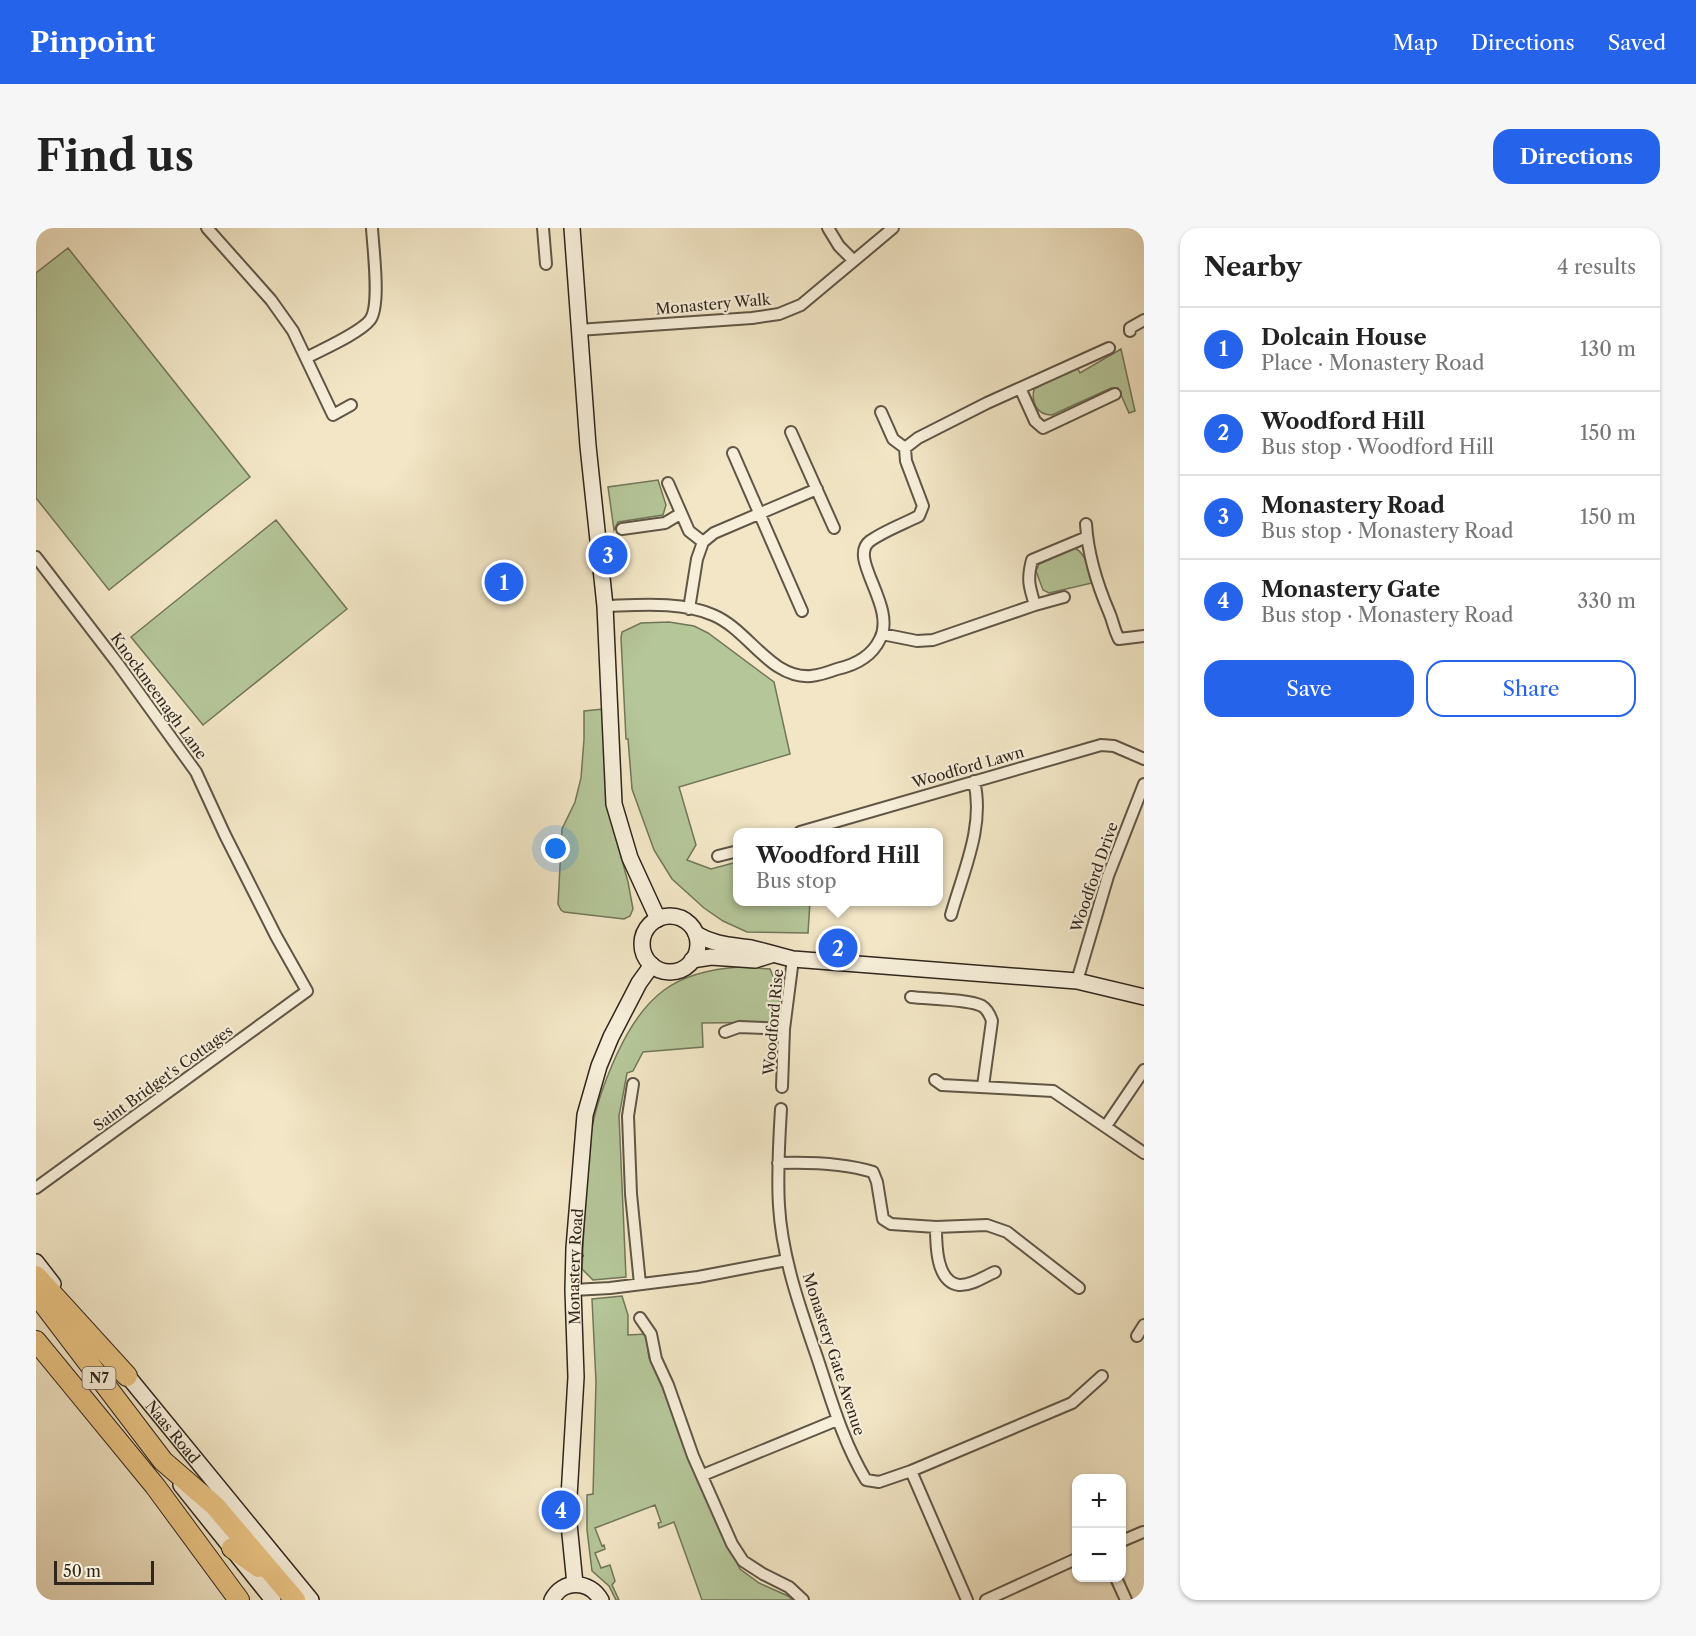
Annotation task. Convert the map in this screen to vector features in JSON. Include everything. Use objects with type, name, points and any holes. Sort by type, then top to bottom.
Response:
[{"type":"highway","name":"N7","points":[[36,1276],[127,1376]]},
{"type":"highway","name":"Naas Road","points":[[36,1294],[162,1461]]},
{"type":"highway","name":"N7","points":[[36,1341],[154,1486],[239,1600]]},
{"type":"highway","points":[[162,1461],[215,1506],[295,1600]]},
{"type":"highway","points":[[232,1548],[279,1580]]},
{"type":"street","points":[[207,228],[271,300],[293,331],[333,415],[351,405]]},
{"type":"street","points":[[306,358],[370,320],[376,304],[372,228]]},
{"type":"street","points":[[543,228],[546,264]]},
{"type":"street","points":[[572,228],[578,330],[605,606],[614,804],[630,858],[658,919]]},
{"type":"street","points":[[828,228],[839,246],[853,260]]},
{"type":"street","name":"Monastery Walk","points":[[578,330],[752,318],[779,314],[801,305],[893,228]]},
{"type":"street","points":[[1130,331],[1130,328],[1144,320]]},
{"type":"street","points":[[905,448],[918,438],[1020,388],[1109,348]]},
{"type":"street","points":[[1020,388],[1035,421],[1043,428],[1115,394]]},
{"type":"street","points":[[605,606],[671,606],[712,614],[743,634],[774,666],[789,672],[809,676],[854,665],[880,640],[886,624],[879,598],[864,565],[863,553],[868,542],[919,516],[923,506],[906,461],[905,448],[893,439],[881,412]]},
{"type":"street","points":[[791,432],[834,528]]},
{"type":"street","points":[[732,453],[802,611]]},
{"type":"street","points":[[668,483],[689,531],[703,542]]},
{"type":"street","points":[[689,609],[693,580],[703,542],[714,533],[817,489]]},
{"type":"street","points":[[622,529],[665,523],[680,514]]},
{"type":"street","points":[[1086,524],[1087,537],[1103,601],[1116,635],[1123,640],[1144,636]]},
{"type":"street","points":[[1035,604],[1029,587],[1028,575],[1032,560],[1087,537]]},
{"type":"street","name":"Knockmeenagh Lane","points":[[36,557],[118,664],[196,772],[225,836],[307,992]]},
{"type":"street","points":[[882,634],[917,641],[933,640],[1035,604],[1064,597]]},
{"type":"street","name":"Woodford Lawn","points":[[825,828],[974,781],[1101,745],[1114,746],[1144,759]]},
{"type":"street","points":[[951,915],[976,831],[978,800],[974,781]]},
{"type":"street","name":"Woodford Drive","points":[[1077,981],[1108,876],[1144,784]]},
{"type":"street","points":[[718,856],[733,852]]},
{"type":"street","points":[[771,955],[755,960],[711,957],[692,960],[677,971],[660,969],[652,965],[643,951],[642,943],[647,928],[658,919],[667,916],[685,920],[696,934],[711,943],[755,949],[793,959],[1077,981],[1144,997]]},
{"type":"street","points":[[692,960],[698,944],[696,934]]},
{"type":"street","name":"Woodford Rise","points":[[782,1087],[784,1029],[793,959]]},
{"type":"street","name":"Monastery Road","points":[[575,1584],[568,1514],[576,1377],[574,1248],[585,1115],[599,1066],[611,1037],[639,982],[652,965]]},
{"type":"street","name":"Saint Bridget's Cottages","points":[[36,1188],[307,992]]},
{"type":"street","points":[[911,998],[982,1006],[989,1014],[992,1021],[983,1086]]},
{"type":"street","points":[[725,1032],[739,1027],[784,1029]]},
{"type":"street","points":[[1106,1126],[1144,1070]]},
{"type":"street","points":[[935,1080],[942,1084],[1053,1091],[1144,1153]]},
{"type":"street","points":[[633,1084],[628,1116],[631,1194],[640,1284]]},
{"type":"street","points":[[781,1109],[778,1163],[779,1207],[787,1260]]},
{"type":"street","points":[[778,1163],[798,1162],[861,1168],[873,1173],[877,1182],[883,1219],[891,1224],[936,1227],[987,1225],[1007,1232],[1079,1288]]},
{"type":"street","points":[[936,1227],[940,1262],[950,1281],[961,1285],[995,1272]]},
{"type":"street","name":"Monastery Gate Avenue","points":[[573,1290],[698,1277],[787,1260],[837,1420],[866,1480],[879,1482],[911,1471],[1072,1403],[1102,1376]]},
{"type":"street","name":"Naas Road","points":[[36,1262],[311,1600]]},
{"type":"street","points":[[640,1318],[651,1334],[656,1359],[668,1385],[693,1456],[732,1544],[743,1561],[789,1587],[803,1600]]},
{"type":"street","points":[[1137,1336],[1144,1324]]},
{"type":"street","points":[[703,1475],[837,1420]]},
{"type":"street","name":"Naas Road","points":[[162,1461],[273,1600]]},
{"type":"street","points":[[911,1471],[967,1600]]},
{"type":"street","points":[[1126,1539],[1143,1532]]},
{"type":"street","points":[[986,1600],[1072,1561]]},
{"type":"street","points":[[1118,1582],[1126,1600]]},
{"type":"street","points":[[552,1600],[560,1590],[575,1584],[592,1589],[601,1600]]},
{"type":"green space","points":[[68,248],[250,477],[109,590],[36,498],[36,273]]},
{"type":"green space","points":[[1121,349],[1135,411],[1129,413],[1118,388],[1111,388],[1052,415],[1042,413],[1036,407],[1033,399],[1034,389],[1077,367],[1080,373]]},
{"type":"green space","points":[[658,480],[666,505],[663,515],[618,522],[614,530],[608,487]]},
{"type":"green space","points":[[276,520],[347,609],[203,725],[131,637]]},
{"type":"green space","points":[[1075,548],[1085,559],[1092,583],[1049,593],[1043,590],[1036,571],[1039,564]]},
{"type":"green space","points":[[669,622],[694,626],[708,633],[774,682],[790,754],[679,787],[696,845],[687,860],[711,869],[733,863],[733,906],[810,906],[808,933],[747,932],[723,921],[704,908],[672,879],[654,850],[632,789],[628,739],[626,739],[621,638],[622,632],[641,623]]},
{"type":"green space","points":[[603,709],[607,806],[633,909],[630,916],[624,919],[564,912],[558,904],[562,829],[575,802],[581,778],[584,711]]},
{"type":"green space","points":[[740,967],[770,969],[780,992],[777,1022],[702,1023],[703,1047],[643,1052],[633,1071],[627,1073],[619,1116],[626,1277],[593,1280],[582,1269],[587,1159],[597,1105],[617,1054],[638,1016],[664,990],[697,974]]},
{"type":"green space","points":[[622,1296],[628,1315],[628,1335],[646,1334],[649,1358],[661,1383],[680,1437],[740,1569],[759,1583],[793,1600],[702,1600],[674,1522],[659,1528],[658,1523],[661,1522],[655,1505],[595,1528],[605,1549],[595,1553],[601,1568],[610,1565],[615,1581],[612,1585],[619,1600],[616,1600],[609,1586],[592,1571],[587,1530],[587,1495],[593,1494],[596,1382],[592,1299]]},
{"type":"place","name":"Monastery Road","points":[[608,555]]},
{"type":"place","name":"Dolcain House","points":[[504,582]]},
{"type":"place","name":"Woodford Hill","points":[[838,948]]},
{"type":"place","name":"Monastery Gate","points":[[561,1510]]}]
